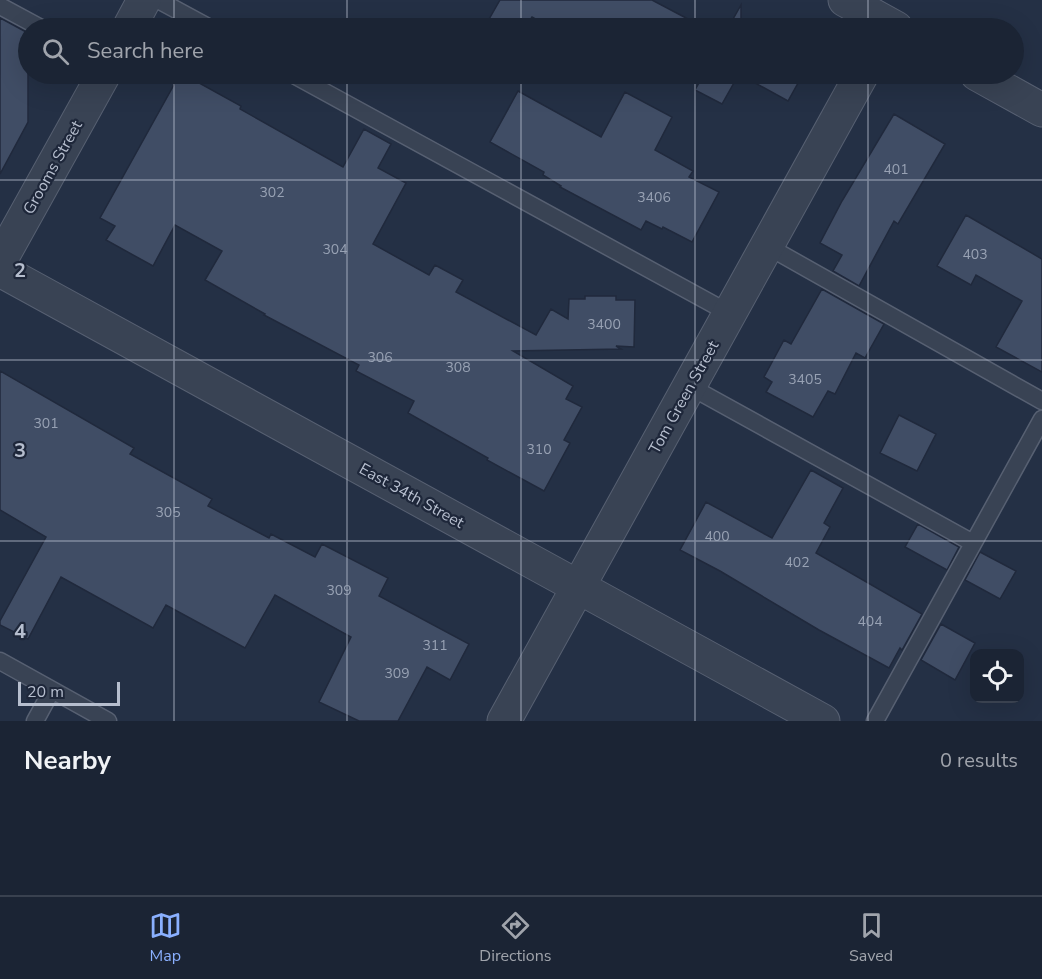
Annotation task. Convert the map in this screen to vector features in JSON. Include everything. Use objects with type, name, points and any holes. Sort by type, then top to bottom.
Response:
[{"type":"street","points":[[134,18],[144,0]]},
{"type":"street","points":[[844,0],[889,18]]},
{"type":"street","name":"Grooms Street","points":[[0,261],[98,84]]},
{"type":"street","name":"Tom Green Street","points":[[504,721],[856,84]]},
{"type":"street","points":[[995,84],[1042,110]]},
{"type":"street","name":"East 34th Street","points":[[0,270],[823,721]]},
{"type":"lane","points":[[158,0],[191,18]]},
{"type":"lane","points":[[0,6],[22,18]]},
{"type":"lane","points":[[310,84],[729,313]]},
{"type":"lane","points":[[767,246],[1042,401]]},
{"type":"lane","points":[[689,386],[974,543]]},
{"type":"lane","points":[[875,721],[1042,419]]},
{"type":"lane","points":[[0,661],[108,721]]},
{"type":"lane","points":[[35,721],[52,690]]},
{"type":"building","points":[[500,0],[652,0],[686,18],[532,17],[490,18]]},
{"type":"building","points":[[741,5],[741,18],[734,18]]},
{"type":"building","points":[[0,18],[18,28],[18,84],[28,84],[28,122],[0,174]]},
{"type":"building","points":[[174,84],[201,84],[241,106],[240,109],[343,167],[364,129],[391,144],[378,168],[406,183],[373,244],[429,275],[435,265],[463,280],[456,292],[536,335],[551,309],[568,319],[569,299],[585,299],[585,296],[616,296],[616,300],[635,300],[634,347],[513,351],[573,386],[566,399],[582,407],[564,440],[570,443],[544,491],[408,413],[414,401],[356,371],[359,365],[264,315],[205,280],[222,251],[175,225],[153,266],[106,240],[115,226],[100,218]]},
{"type":"building","points":[[698,84],[733,84],[722,104],[695,90]]},
{"type":"building","points":[[757,84],[797,84],[788,101]]},
{"type":"building","points":[[518,91],[601,137],[625,92],[672,117],[655,150],[693,171],[689,177],[719,192],[692,242],[646,221],[641,230],[560,187],[543,175],[544,172],[490,142]]},
{"type":"building","points":[[894,114],[945,144],[898,224],[894,221],[859,286],[833,271],[842,255],[820,243],[842,201]]},
{"type":"building","points":[[966,215],[1042,259],[1042,372],[996,347],[1022,301],[976,275],[971,285],[937,266]]},
{"type":"building","points":[[822,289],[884,324],[865,358],[856,353],[835,394],[828,391],[813,417],[766,392],[772,382],[764,377],[784,340],[791,344]]},
{"type":"building","points":[[0,371],[134,448],[130,454],[212,499],[208,506],[269,538],[271,534],[315,557],[322,544],[388,578],[379,596],[469,644],[450,680],[427,667],[398,721],[359,721],[319,702],[351,637],[275,595],[245,648],[166,605],[153,628],[61,577],[28,639],[0,625],[0,621],[46,537],[0,510]]},
{"type":"building","points":[[899,415],[936,434],[917,471],[880,453]]},
{"type":"building","points":[[811,470],[843,488],[824,523],[830,527],[816,553],[922,614],[889,668],[680,550],[706,502],[772,538]]},
{"type":"building","points":[[918,524],[959,547],[947,570],[905,547]]},
{"type":"building","points":[[980,552],[1016,571],[1000,599],[965,580]]},
{"type":"building","points":[[941,624],[975,643],[955,680],[921,660]]}]
